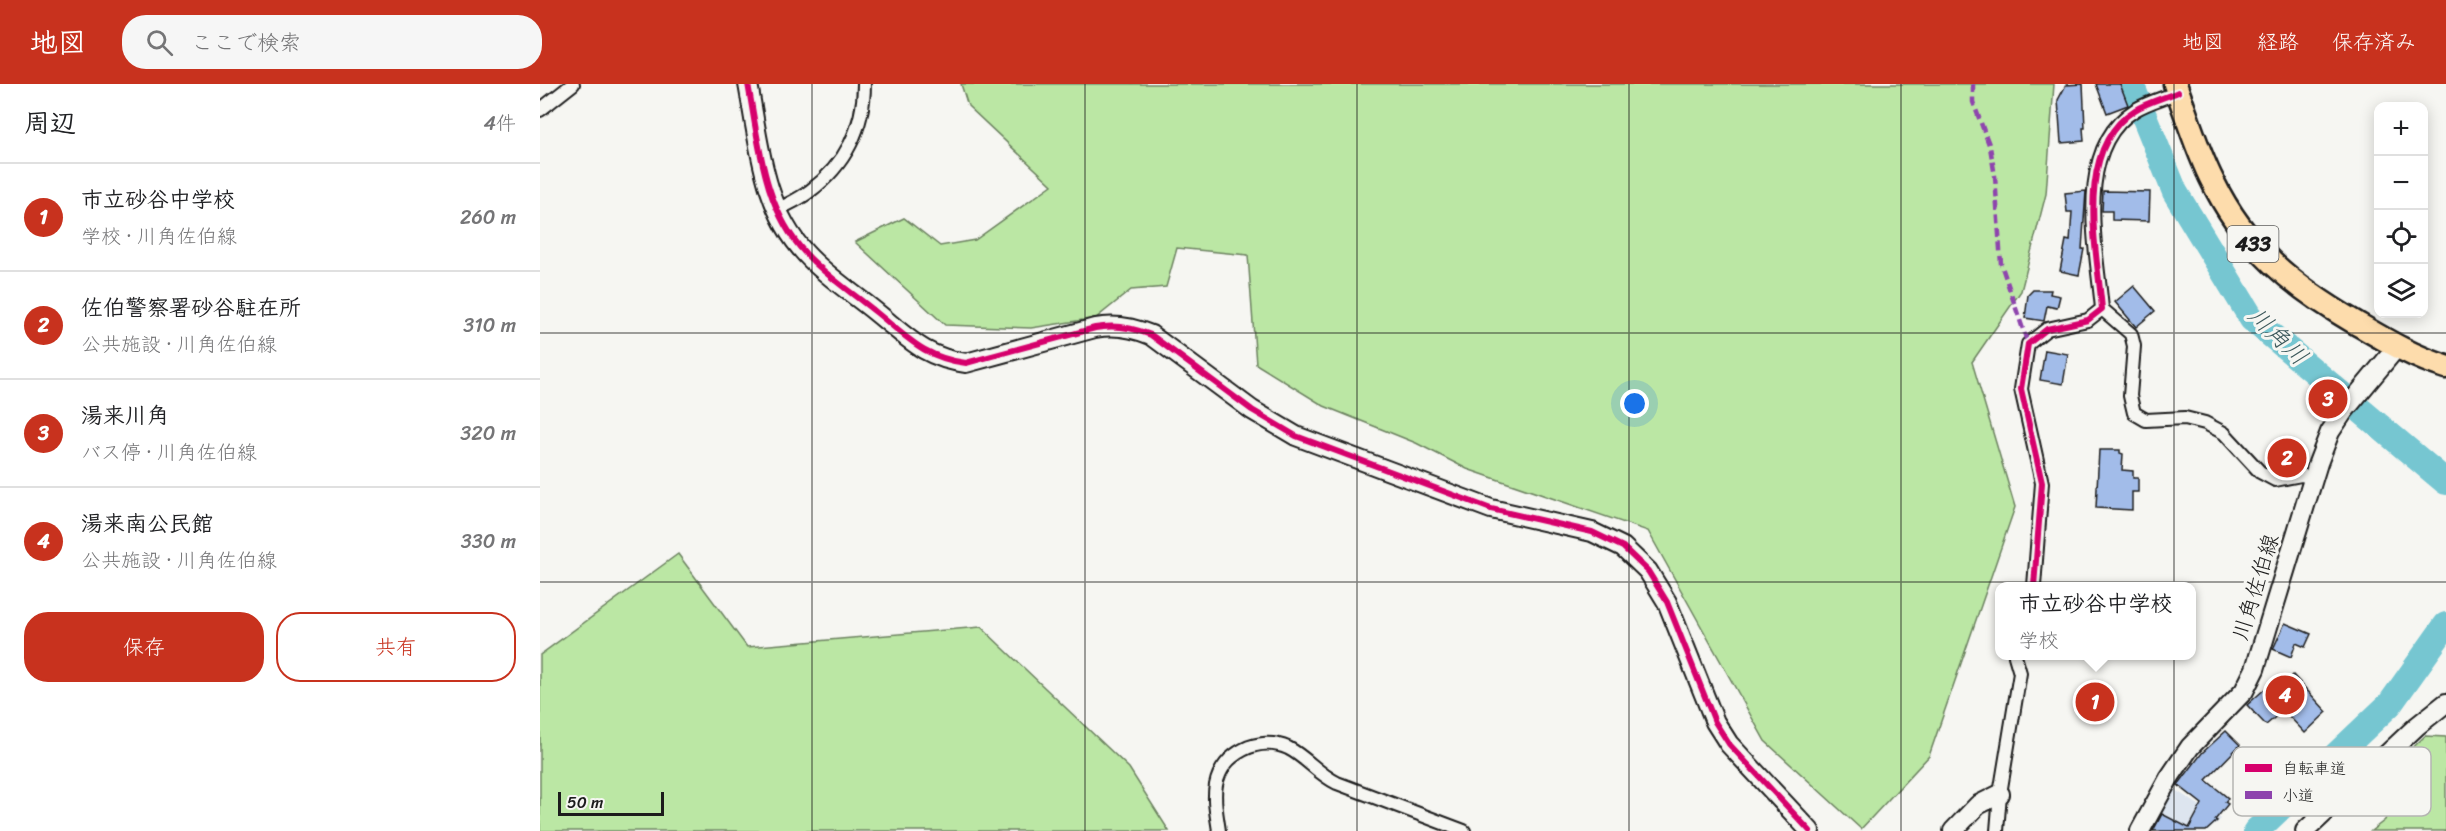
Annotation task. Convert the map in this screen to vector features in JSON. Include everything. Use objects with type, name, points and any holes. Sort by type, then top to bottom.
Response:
[{"type":"highway","name":"433","points":[[2177,88],[2212,181],[2237,224],[2275,267],[2307,293],[2397,347],[2446,366]]},
{"type":"street","points":[[540,110],[573,84]]},
{"type":"street","points":[[748,84],[764,174],[777,210],[788,230],[806,255],[923,350],[947,360],[966,363],[1109,325],[1138,329],[1151,335],[1252,410],[1296,436],[1491,509],[1592,532],[1623,547],[1648,571],[1667,602],[1711,712],[1729,744],[1796,824],[1810,831]]},
{"type":"street","points":[[777,210],[809,192],[836,168],[860,123],[864,105],[864,84]]},
{"type":"street","points":[[2177,88],[2136,110],[2123,121],[2108,140],[2096,169],[2092,194],[2102,309],[2131,334],[2134,346],[2130,396],[2134,413],[2146,420],[2185,417],[2205,423],[2224,433],[2260,472],[2275,480],[2301,475],[2313,478]]},
{"type":"street","points":[[2034,582],[2042,483],[2021,389],[2028,344],[2047,330],[2088,320],[2102,309]]},
{"type":"street","name":"川角佐伯線","points":[[2140,831],[2169,778],[2190,747],[2244,691],[2255,669],[2313,478],[2330,432],[2356,395],[2397,347]]},
{"type":"street","points":[[1997,831],[2000,794],[2020,673],[2017,660]]},
{"type":"street","points":[[2395,747],[2446,702]]},
{"type":"street","points":[[1219,831],[1215,793],[1220,772],[1234,756],[1243,750],[1263,744],[1294,751],[1323,775],[1337,783],[1464,831]]},
{"type":"street","points":[[1953,831],[1978,805],[2000,794]]},
{"type":"street","points":[[2305,831],[2321,816]]},
{"type":"shaded area","points":[[2172,788],[2221,819],[2208,831],[2149,831]]},
{"type":"green space","points":[[961,84],[2054,84],[2046,194],[2021,291],[1972,362],[2015,507],[1929,756],[1861,829],[1765,741],[1648,531],[1467,469],[1416,443],[1324,406],[1256,364],[1248,255],[1177,248],[1166,287],[1131,290],[1096,318],[1031,328],[945,325],[855,242],[904,218],[940,246],[975,240],[1052,185],[968,106]]},
{"type":"green space","points":[[678,554],[747,647],[981,627],[1129,768],[1169,831],[540,831],[540,655]]},
{"type":"green space","points":[[2425,736],[2446,737],[2446,831],[2371,831],[2385,820],[2386,816],[2431,816],[2431,747],[2414,747]]},
{"type":"building","points":[[2083,84],[2084,141],[2061,143],[2058,100],[2066,85]]},
{"type":"building","points":[[2096,84],[2120,84],[2128,105],[2107,113]]},
{"type":"building","points":[[2086,191],[2082,249],[2084,249],[2079,275],[2060,271],[2066,240],[2070,241],[2072,212],[2067,212],[2065,193]]},
{"type":"building","points":[[2103,191],[2150,192],[2149,221],[2112,220],[2112,211],[2102,211]]},
{"type":"building","points":[[2134,286],[2155,311],[2136,327],[2115,302]]},
{"type":"building","points":[[2033,290],[2051,290],[2050,294],[2060,296],[2057,308],[2047,306],[2044,321],[2025,318],[2028,295]]},
{"type":"building","points":[[2045,350],[2068,354],[2063,384],[2040,380]]},
{"type":"building","points":[[2099,450],[2120,450],[2123,454],[2122,470],[2133,471],[2133,478],[2138,478],[2138,492],[2132,492],[2132,510],[2096,508]]},
{"type":"building","points":[[2285,623],[2311,634],[2305,647],[2296,643],[2291,657],[2273,649]]},
{"type":"building","points":[[2293,675],[2327,712],[2305,733],[2287,714],[2284,717],[2280,713],[2266,725],[2247,705],[2277,678],[2283,684]]},
{"type":"building","points":[[2226,731],[2240,745],[2233,747],[2233,752],[2206,780],[2228,798],[2225,802],[2228,804],[2215,820],[2217,821],[2206,831],[2153,831],[2162,814],[2189,828],[2202,804],[2178,785],[2202,753]]},
{"type":"waterway","name":"川角川","points":[[2131,84],[2175,192],[2252,319],[2446,482]]},
{"type":"waterway","points":[[2345,747],[2390,704],[2446,625]]},
{"type":"waterway","points":[[2256,831],[2272,816]]},
{"type":"marked path","points":[[1973,84],[1973,102],[1990,147],[1995,176],[2001,264],[2028,344]]},
{"type":"cycle path","points":[[748,84],[765,174],[780,216],[792,236],[822,270],[928,352],[966,363],[1095,328],[1116,326],[1137,330],[1151,335],[1252,410],[1296,436],[1491,509],[1592,532],[1623,547],[1648,571],[1667,602],[1715,722],[1729,744],[1810,831]]},
{"type":"cycle path","points":[[2034,582],[2042,483],[2021,389],[2028,344],[2047,329],[2088,320],[2102,309],[2093,202],[2096,174],[2103,149],[2116,127],[2135,110],[2178,92]]},
{"type":"place","name":"湯来川角","points":[[2328,399]]},
{"type":"place","name":"佐伯警察署砂谷駐在所","points":[[2287,458]]},
{"type":"place","name":"湯来南公民館","points":[[2285,695]]},
{"type":"place","name":"市立砂谷中学校","points":[[2095,702]]}]
